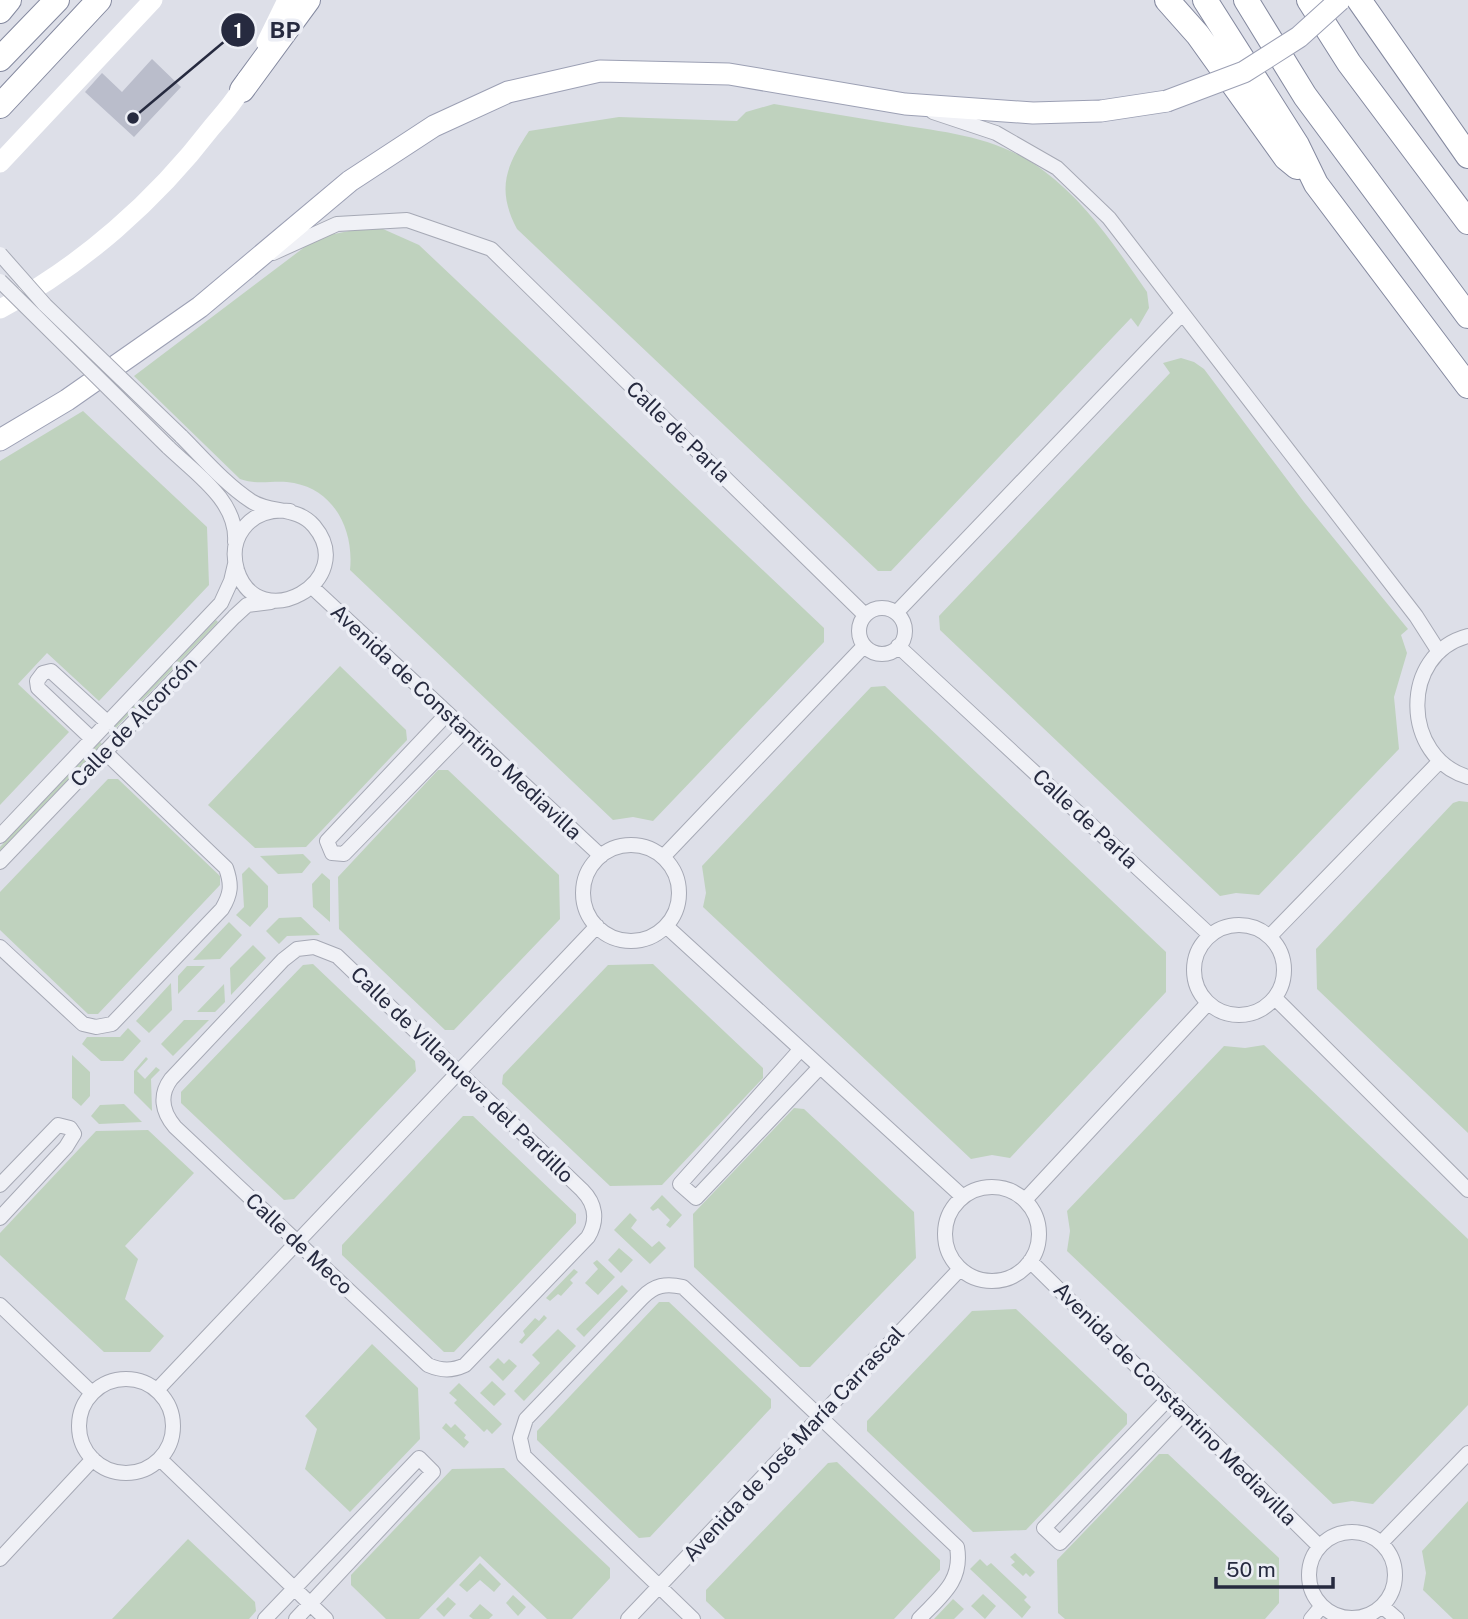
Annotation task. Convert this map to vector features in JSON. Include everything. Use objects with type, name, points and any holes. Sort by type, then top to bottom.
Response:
[{"type":"highway","points":[[0,11],[9,0]]},
{"type":"highway","points":[[0,58],[57,0]]},
{"type":"highway","points":[[0,106],[99,0]]},
{"type":"highway","points":[[242,90],[308,0]]},
{"type":"highway","points":[[1167,0],[1198,35],[1286,159],[1316,184]]},
{"type":"highway","points":[[1205,0],[1297,145],[1316,184],[1468,386]]},
{"type":"highway","points":[[1246,0],[1305,96],[1468,316]]},
{"type":"highway","points":[[1309,0],[1349,63],[1468,222]]},
{"type":"highway","points":[[1362,4],[1468,156]]},
{"type":"main road","points":[[0,163],[153,0]]},
{"type":"main road","points":[[0,309],[32,292],[123,224],[186,161],[242,90],[287,0]]},
{"type":"main road","points":[[0,440],[67,400],[200,307],[262,258],[350,181],[434,126],[508,92],[600,71],[729,74],[905,104],[1033,113],[1101,111],[1167,101],[1244,72],[1299,37],[1339,0]]},
{"type":"street","points":[[905,104],[996,133],[1057,168],[1109,218],[1181,315],[1416,616],[1439,652]]},
{"type":"street","name":"Calle de Parla","points":[[262,258],[337,224],[407,220],[491,249],[865,615]]},
{"type":"street","points":[[0,254],[45,305],[254,503],[289,511],[313,525],[321,536],[324,563],[312,587],[302,595],[277,601],[265,599],[245,585],[235,563],[234,518],[227,505],[0,281]]},
{"type":"street","points":[[896,613],[1181,315]]},
{"type":"street","points":[[235,547],[250,521],[269,512],[289,511]]},
{"type":"street","name":"Calle de Alcorcón","points":[[0,836],[221,603],[231,581],[235,563]]},
{"type":"street","name":"Avenida de Constantino Mediavilla","points":[[312,587],[446,715],[601,856]]},
{"type":"street","name":"Calle de Alcorcón","points":[[0,862],[234,617],[247,605],[277,601]]},
{"type":"street","points":[[883,608],[896,613],[904,627],[898,646],[884,653],[864,646],[859,632],[865,615],[883,608]]},
{"type":"street","points":[[1468,636],[1439,652],[1424,671],[1416,695],[1416,719],[1424,742],[1440,761],[1468,777]]},
{"type":"street","points":[[663,857],[864,646]]},
{"type":"street","name":"Calle de Parla","points":[[898,646],[1210,935]]},
{"type":"street","points":[[92,739],[38,688],[37,681],[43,673],[51,671],[108,723]]},
{"type":"street","points":[[446,715],[327,841],[332,853],[344,854],[464,731]]},
{"type":"street","points":[[0,947],[83,1024],[96,1027],[112,1024],[121,1016],[222,909],[231,888],[226,869],[105,752]]},
{"type":"street","points":[[1270,936],[1440,761]]},
{"type":"street","points":[[632,845],[648,848],[663,857],[670,865],[679,886],[677,907],[666,926],[647,938],[626,941],[615,938],[597,926],[586,907],[584,885],[587,874],[601,856],[615,848],[632,845]]},
{"type":"street","points":[[1234,924],[1247,925],[1270,936],[1284,959],[1282,986],[1275,998],[1264,1008],[1242,1015],[1220,1012],[1208,1003],[1199,991],[1194,976],[1197,953],[1210,935],[1234,924]]},
{"type":"street","points":[[157,1390],[461,1073],[597,926]]},
{"type":"street","points":[[666,926],[963,1198]]},
{"type":"street","name":"Calle de Villanueva del Pardillo","points":[[163,1102],[164,1093],[172,1079],[283,960],[297,949],[314,947],[337,956],[590,1198],[595,1218],[588,1237],[465,1365],[449,1370]]},
{"type":"street","points":[[1275,998],[1468,1190]]},
{"type":"street","points":[[1025,1200],[1208,1003]]},
{"type":"street","points":[[800,1050],[680,1184],[696,1198],[819,1068]]},
{"type":"street","name":"Calle de Meco","points":[[163,1102],[164,1112],[175,1127],[297,1243],[428,1365],[449,1370]]},
{"type":"street","points":[[0,1185],[58,1125],[70,1128],[74,1133],[66,1147],[0,1218]]},
{"type":"street","points":[[988,1187],[1001,1188],[1025,1200],[1038,1223],[1037,1249],[1021,1271],[997,1281],[971,1276],[960,1269],[951,1256],[946,1240],[946,1224],[952,1209],[963,1198],[988,1187]]},
{"type":"street","name":"Avenida de Constantino Mediavilla","points":[[1030,1261],[1319,1546]]},
{"type":"street","name":"Avenida de José María Carrascal","points":[[628,1619],[960,1269]]},
{"type":"street","points":[[694,1619],[524,1456],[520,1437],[526,1419],[642,1298],[657,1286],[682,1287],[957,1547],[959,1566],[954,1583],[919,1619]]},
{"type":"street","points":[[0,1305],[92,1393]]},
{"type":"street","points":[[124,1379],[147,1384],[157,1390],[169,1406],[173,1424],[170,1443],[160,1459],[142,1471],[121,1473],[93,1459],[80,1434],[84,1405],[92,1393],[113,1381],[124,1379]]},
{"type":"street","points":[[1169,1398],[1044,1528],[1060,1543],[1184,1413]]},
{"type":"street","points":[[1382,1542],[1468,1453]]},
{"type":"street","points":[[265,1619],[419,1458],[433,1472],[296,1619]]},
{"type":"street","points":[[0,1559],[93,1459]]},
{"type":"street","points":[[160,1459],[326,1619]]},
{"type":"street","points":[[1356,1532],[1382,1542],[1394,1563],[1395,1580],[1382,1606],[1365,1616],[1349,1619],[1332,1616],[1321,1607],[1312,1591],[1310,1575],[1313,1557],[1319,1546],[1339,1535],[1356,1532]]},
{"type":"street","points":[[1382,1606],[1396,1619]]},
{"type":"street","points":[[1311,1619],[1321,1607]]},
{"type":"green space","points":[[774,104],[970,137],[1027,159],[1074,197],[1100,227],[1147,292],[1149,308],[1138,327],[1131,318],[891,571],[878,571],[517,229],[507,202],[506,178],[514,155],[529,131],[619,117],[737,121],[746,112]]},
{"type":"green space","points":[[359,229],[383,229],[419,245],[824,628],[824,642],[653,821],[633,817],[613,820],[350,570],[349,542],[345,528],[331,504],[321,495],[309,487],[294,483],[240,479],[134,376],[306,246],[324,236]]},
{"type":"green space","points":[[1181,358],[1204,369],[1304,502],[1408,629],[1401,635],[1407,653],[1394,697],[1399,749],[1259,895],[1236,893],[1220,896],[940,630],[939,616],[1170,373],[1163,363]]},
{"type":"green space","points":[[83,411],[207,527],[209,585],[99,701],[47,653],[18,684],[69,732],[0,805],[0,461]]},
{"type":"green space","points":[[216,620],[218,622],[110,734],[108,733]]},
{"type":"green space","points":[[340,666],[406,730],[407,740],[306,847],[255,848],[208,805]]},
{"type":"green space","points":[[885,686],[1166,952],[1166,992],[1010,1158],[992,1155],[971,1159],[703,907],[706,893],[702,866],[871,687]]},
{"type":"green space","points":[[100,742],[102,744],[0,851],[0,847]]},
{"type":"green space","points":[[438,770],[448,770],[559,875],[560,919],[454,1030],[445,1030],[339,929],[338,877]]},
{"type":"green space","points":[[108,779],[118,779],[220,876],[220,885],[98,1014],[88,1014],[0,930],[0,892]]},
{"type":"green space","points":[[1468,802],[1468,1133],[1317,989],[1316,949],[1453,803]]},
{"type":"green space","points":[[303,854],[311,862],[302,873],[278,874],[260,856]]},
{"type":"green space","points":[[249,867],[268,886],[268,907],[250,927],[236,915],[244,907],[242,874]]},
{"type":"green space","points":[[322,873],[330,880],[330,922],[313,907],[312,884]]},
{"type":"green space","points":[[301,917],[320,935],[287,936],[279,944],[266,931],[279,918]]},
{"type":"green space","points":[[229,922],[242,935],[220,959],[193,960]]},
{"type":"green space","points":[[253,945],[266,958],[231,995],[230,968]]},
{"type":"green space","points":[[313,964],[415,1061],[416,1071],[294,1199],[284,1200],[181,1103],[181,1092],[303,965]]},
{"type":"green space","points":[[653,964],[763,1068],[763,1078],[662,1185],[610,1186],[502,1084],[503,1075],[608,965]]},
{"type":"green space","points":[[187,966],[205,966],[178,994],[178,976]]},
{"type":"green space","points":[[171,983],[172,1010],[149,1033],[136,1021]]},
{"type":"green space","points":[[224,984],[225,1002],[215,1012],[197,1012]]},
{"type":"green space","points":[[184,1020],[209,1020],[173,1056],[161,1044]]},
{"type":"green space","points":[[128,1028],[141,1041],[123,1061],[101,1061],[82,1044],[87,1037],[120,1037]]},
{"type":"green space","points":[[1264,1045],[1468,1239],[1468,1405],[1373,1504],[1352,1501],[1333,1504],[1067,1251],[1070,1231],[1067,1211],[1224,1046],[1245,1048]]},
{"type":"green space","points":[[72,1055],[90,1072],[90,1096],[81,1106],[72,1098]]},
{"type":"green space","points":[[146,1057],[148,1059],[137,1071],[145,1079],[156,1067],[160,1070],[151,1079],[152,1111],[134,1093],[134,1071]]},
{"type":"green space","points":[[124,1104],[142,1122],[99,1124],[91,1116],[100,1105]]},
{"type":"green space","points":[[794,1108],[804,1109],[914,1212],[916,1258],[810,1367],[800,1367],[694,1267],[693,1214]]},
{"type":"green space","points":[[463,1116],[473,1116],[576,1214],[576,1223],[454,1352],[444,1352],[342,1255],[342,1245]]},
{"type":"green space","points":[[148,1130],[194,1173],[125,1246],[138,1259],[125,1299],[164,1336],[150,1352],[104,1352],[0,1255],[0,1233],[96,1131]]},
{"type":"green space","points":[[662,1195],[682,1215],[670,1228],[666,1225],[670,1220],[658,1208],[653,1211],[650,1208]]},
{"type":"green space","points":[[630,1213],[637,1220],[631,1228],[652,1247],[659,1241],[666,1248],[650,1264],[614,1230]]},
{"type":"green space","points":[[619,1248],[633,1260],[621,1273],[608,1260]]},
{"type":"green space","points":[[597,1260],[615,1277],[598,1295],[585,1283],[598,1269],[593,1263]]},
{"type":"green space","points":[[574,1269],[578,1272],[570,1280],[573,1283],[561,1296],[558,1294],[550,1301],[546,1298]]},
{"type":"green space","points":[[622,1285],[628,1291],[584,1337],[576,1329]]},
{"type":"green space","points":[[659,1302],[669,1302],[771,1399],[771,1408],[650,1537],[639,1538],[537,1440],[537,1431]]},
{"type":"green space","points":[[1016,1309],[1127,1414],[1127,1424],[1026,1530],[973,1532],[867,1431],[867,1421],[972,1311]]},
{"type":"green space","points":[[544,1315],[547,1318],[522,1344],[519,1342],[525,1335],[523,1331],[535,1318],[539,1321]]},
{"type":"green space","points":[[558,1329],[576,1346],[524,1401],[514,1391],[540,1363],[532,1355]]},
{"type":"green space","points":[[372,1344],[418,1388],[420,1439],[350,1512],[305,1469],[317,1429],[305,1416]]},
{"type":"green space","points":[[498,1358],[504,1364],[509,1359],[517,1366],[503,1381],[489,1367]]},
{"type":"green space","points":[[492,1381],[506,1394],[494,1406],[480,1393]]},
{"type":"green space","points":[[459,1383],[502,1424],[492,1434],[487,1429],[484,1432],[454,1403],[457,1400],[449,1393]]},
{"type":"green space","points":[[446,1423],[451,1428],[455,1424],[466,1435],[464,1438],[469,1442],[464,1448],[442,1428]]},
{"type":"green space","points":[[1159,1454],[1168,1454],[1279,1558],[1279,1603],[1265,1619],[1065,1619],[1058,1613],[1057,1560]]},
{"type":"green space","points":[[837,1462],[940,1560],[940,1570],[894,1619],[725,1619],[706,1601],[706,1590],[828,1463]]},
{"type":"green space","points":[[504,1468],[610,1568],[610,1578],[572,1619],[547,1619],[480,1556],[419,1619],[386,1619],[351,1585],[351,1575],[452,1469]]},
{"type":"green space","points":[[1468,1501],[1468,1619],[1453,1619],[1423,1590],[1426,1573],[1422,1551]]},
{"type":"green space","points":[[188,1539],[255,1602],[256,1611],[249,1619],[112,1619]]},
{"type":"green space","points":[[1015,1553],[1035,1572],[1030,1577],[1026,1573],[1023,1576],[1011,1565],[1015,1562],[1010,1557]]},
{"type":"green space","points":[[980,1559],[987,1566],[991,1563],[1027,1597],[1024,1600],[1031,1607],[1022,1618],[970,1569]]},
{"type":"green space","points":[[480,1563],[501,1584],[494,1592],[480,1580],[467,1592],[459,1585]]},
{"type":"green space","points":[[983,1594],[996,1606],[985,1619],[971,1606]]},
{"type":"green space","points":[[513,1595],[526,1607],[518,1616],[506,1603]]},
{"type":"green space","points":[[448,1597],[456,1604],[444,1617],[436,1609]]},
{"type":"green space","points":[[953,1599],[964,1609],[954,1619],[934,1619]]},
{"type":"green space","points":[[480,1604],[493,1615],[489,1619],[473,1619],[469,1616]]},
{"type":"building","points":[[152,59],[181,87],[134,137],[85,92],[102,73],[122,92]]},
{"type":"place","name":"BP","points":[[133,118]]}]
